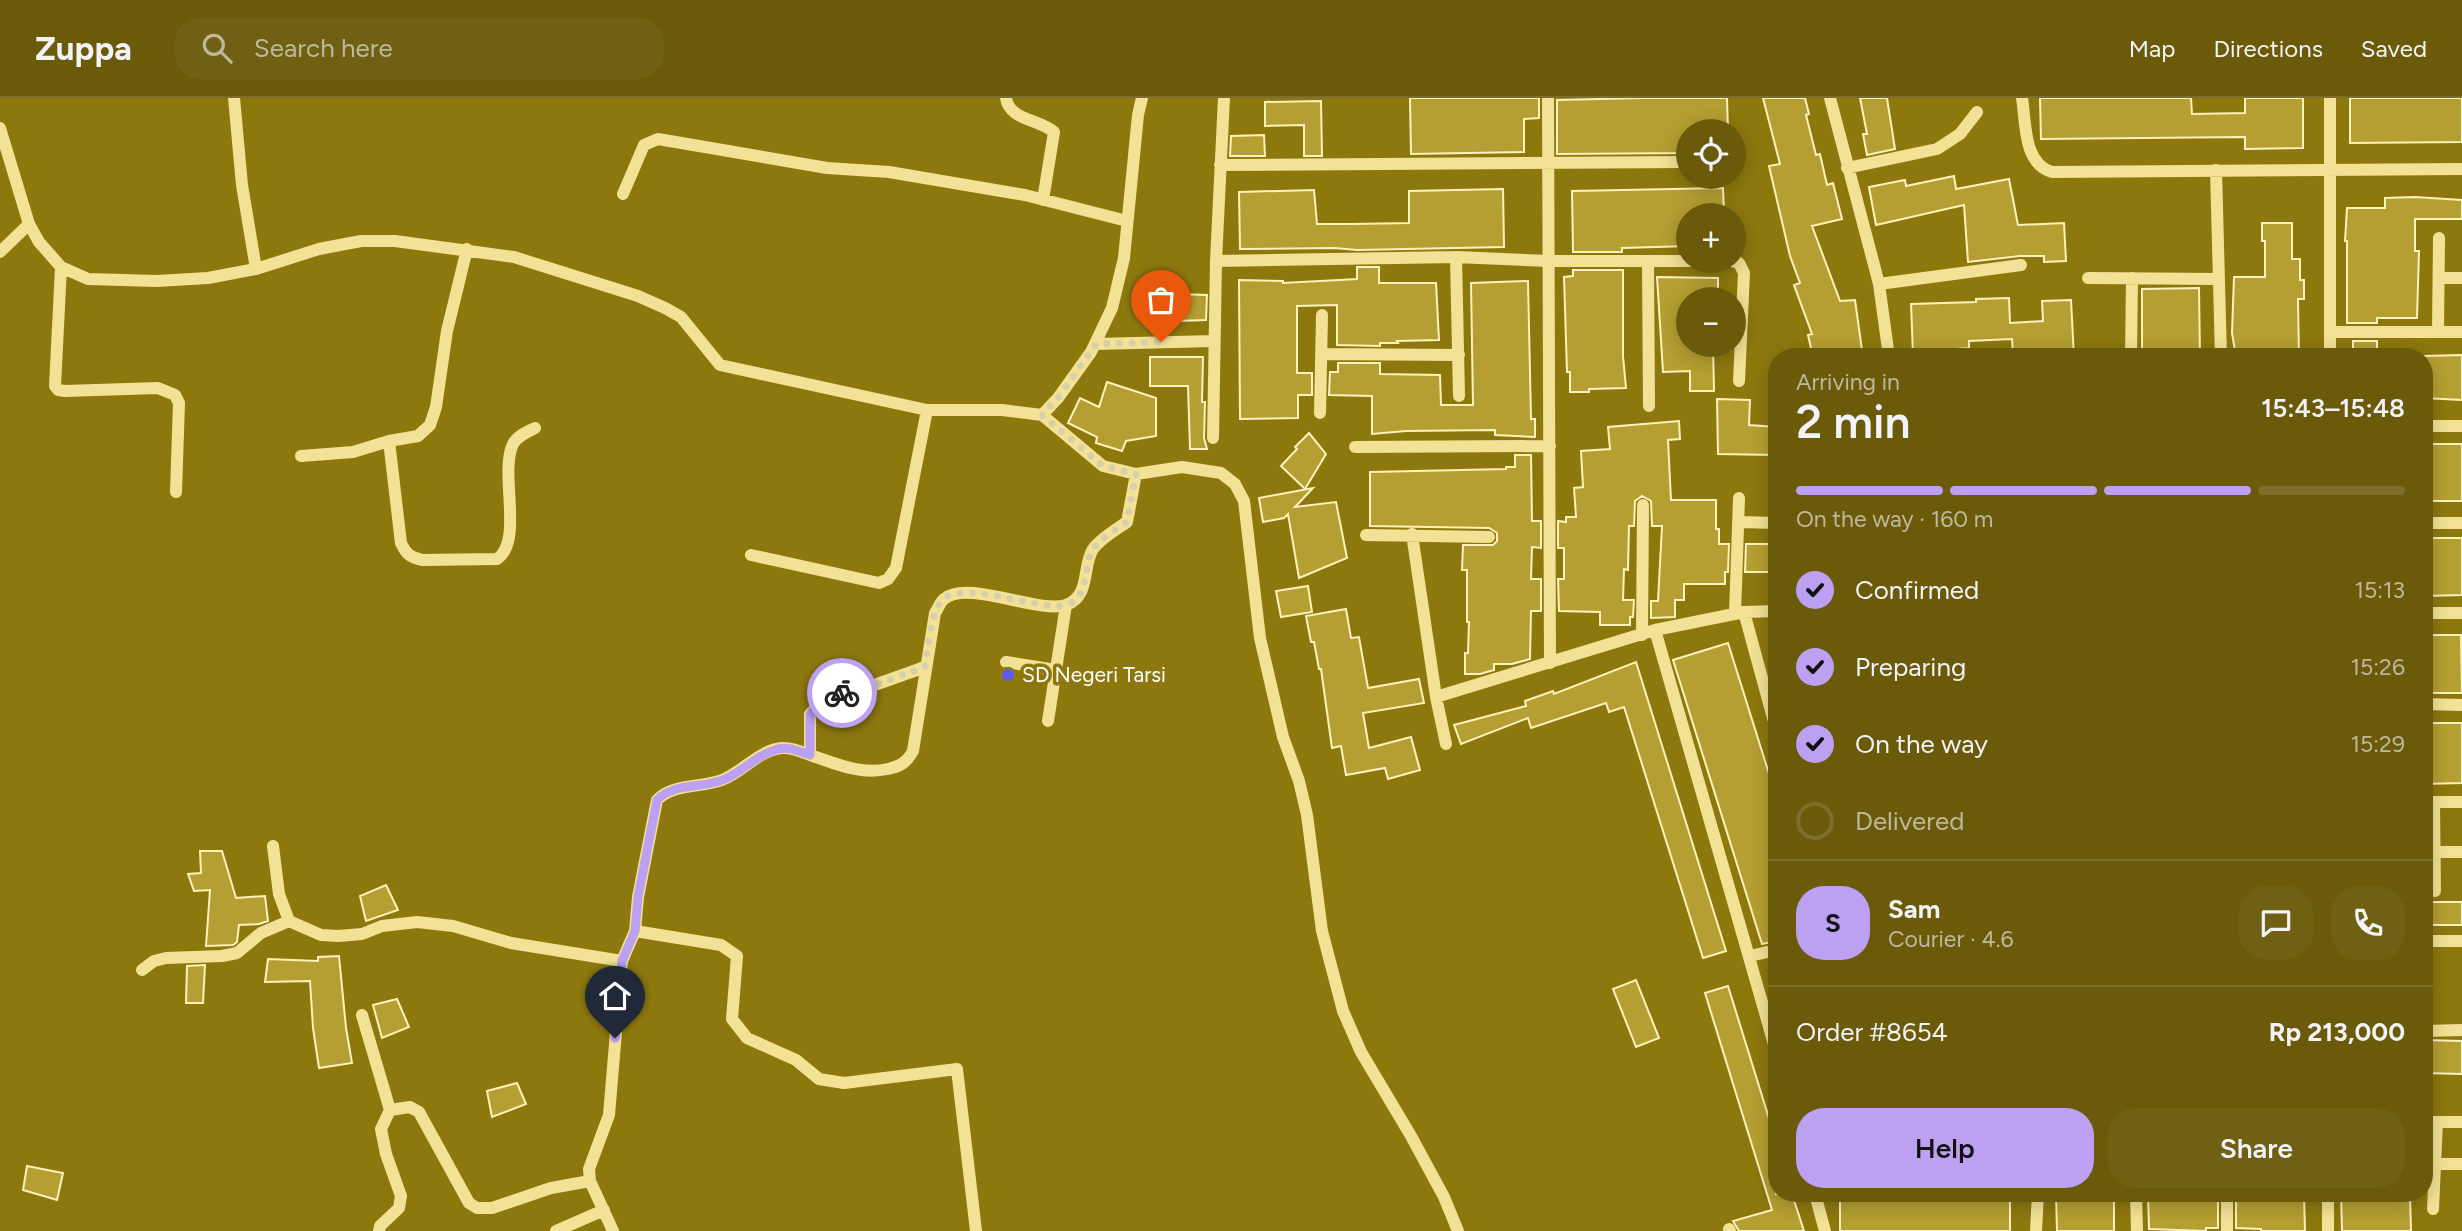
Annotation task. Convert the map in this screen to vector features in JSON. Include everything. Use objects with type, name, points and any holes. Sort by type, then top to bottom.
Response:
[{"type":"street","points":[[234,98],[242,185],[256,269]]},
{"type":"street","points":[[1006,98],[1007,106],[1013,113],[1044,124],[1054,132],[1043,200]]},
{"type":"street","points":[[1042,415],[1058,398],[1096,344],[1112,307],[1124,258],[1142,98]]},
{"type":"street","points":[[1213,438],[1216,261],[1224,98]]},
{"type":"street","points":[[1548,98],[1550,663]]},
{"type":"street","points":[[1830,98],[1879,284],[1888,348]]},
{"type":"street","points":[[2022,98],[2030,151],[2043,170],[2052,172],[2462,169]]},
{"type":"street","points":[[2330,98],[2330,348]]},
{"type":"street","points":[[1847,168],[1937,149],[1960,134],[1977,111]]},
{"type":"street","points":[[0,128],[29,224],[39,242],[61,267],[88,279],[123,281],[208,278],[256,269],[319,249],[361,241],[395,241],[514,257],[666,307],[681,317],[720,365],[927,410],[1002,410],[1042,415],[1103,466],[1136,474],[1182,467],[1221,473],[1235,484],[1244,501],[1260,638],[1283,737],[1299,780],[1307,815],[1322,931],[1343,1011],[1361,1052],[1444,1197],[1458,1231]]},
{"type":"street","points":[[623,194],[645,145],[658,139],[827,168],[889,172],[1043,200],[1127,221]]},
{"type":"street","points":[[1220,165],[1676,162]]},
{"type":"street","points":[[2216,170],[2221,348]]},
{"type":"street","points":[[0,252],[29,224]]},
{"type":"street","points":[[2438,332],[2439,238]]},
{"type":"street","points":[[301,456],[353,452],[418,436],[430,425],[436,407],[447,331],[467,249]]},
{"type":"street","points":[[1216,261],[1457,257],[1550,261],[1732,261],[1739,263],[1744,273],[1739,381]]},
{"type":"street","points":[[1457,257],[1459,396]]},
{"type":"street","points":[[1648,262],[1649,406]]},
{"type":"street","points":[[1879,284],[2021,265]]},
{"type":"street","points":[[61,267],[55,386],[58,390],[65,391],[158,388],[175,395],[179,403],[176,492]]},
{"type":"street","points":[[2088,278],[2217,279]]},
{"type":"street","points":[[2131,348],[2132,278]]},
{"type":"street","points":[[2439,278],[2462,278]]},
{"type":"street","points":[[1320,413],[1322,315]]},
{"type":"street","points":[[2330,332],[2462,332]]},
{"type":"street","points":[[1096,344],[1214,341]]},
{"type":"street","points":[[1321,355],[1459,355]]},
{"type":"street","points":[[751,555],[879,583],[888,579],[896,568],[927,410]]},
{"type":"street","points":[[2433,426],[2462,426]]},
{"type":"street","points":[[389,441],[401,543],[405,552],[410,557],[422,559],[497,559],[504,555],[509,542],[509,470],[512,445],[521,435],[535,428]]},
{"type":"street","points":[[1355,447],[1550,446]]},
{"type":"street","points":[[613,1231],[590,1181],[589,1169],[608,1115],[622,961],[635,931],[638,897],[654,807],[662,795],[669,790],[705,786],[726,779],[777,749],[791,749],[859,772],[879,771],[906,762],[913,751],[935,613],[943,599],[957,594],[982,594],[1046,605],[1066,605],[1080,593],[1085,584],[1093,549],[1127,522],[1136,474]]},
{"type":"street","points":[[1739,498],[1739,613],[1768,692]]},
{"type":"street","points":[[1642,635],[1643,505]]},
{"type":"street","points":[[1739,522],[1768,523]]},
{"type":"street","points":[[2433,523],[2462,523]]},
{"type":"street","points":[[1412,534],[1436,697],[1447,744]]},
{"type":"street","points":[[1366,535],[1489,537]]},
{"type":"street","points":[[1048,721],[1066,605]]},
{"type":"street","points":[[1436,697],[1655,630],[1739,613],[1768,611]]},
{"type":"street","points":[[2433,613],[2462,613]]},
{"type":"street","points":[[1655,630],[1768,1023]]},
{"type":"street","points":[[1006,662],[1056,670]]},
{"type":"street","points":[[810,755],[810,714],[825,698],[869,687],[925,667]]},
{"type":"street","points":[[2433,704],[2462,705]]},
{"type":"street","points":[[2433,802],[2462,802]]},
{"type":"street","points":[[2433,835],[2435,891]]},
{"type":"street","points":[[273,846],[279,894],[289,921],[321,935],[362,934],[382,926],[400,923],[429,923],[453,926],[511,943],[622,961]]},
{"type":"street","points":[[2435,852],[2462,852]]},
{"type":"street","points":[[142,970],[153,961],[166,958],[237,953],[261,933],[289,921]]},
{"type":"street","points":[[635,931],[721,945],[737,956],[732,1019],[747,1038],[796,1060],[819,1079],[844,1083],[957,1069],[976,1231]]},
{"type":"street","points":[[2433,941],[2462,940]]},
{"type":"street","points":[[1749,956],[1768,952]]},
{"type":"street","points":[[362,1015],[390,1110],[381,1129],[386,1154],[401,1196],[399,1208],[380,1226],[379,1231]]},
{"type":"street","points":[[2433,1031],[2462,1030]]},
{"type":"street","points":[[390,1110],[410,1107],[419,1112],[469,1203],[477,1208],[492,1208],[551,1188],[590,1181]]},
{"type":"street","points":[[2433,1122],[2462,1122]]},
{"type":"street","points":[[2433,1209],[2437,1122]]},
{"type":"street","points":[[2435,1164],[2462,1164]]},
{"type":"street","points":[[1817,1202],[1825,1231]]},
{"type":"street","points":[[2036,1231],[2038,1202]]},
{"type":"street","points":[[2136,1202],[2137,1231]]},
{"type":"street","points":[[2227,1202],[2227,1231]]},
{"type":"street","points":[[2328,1202],[2328,1231]]},
{"type":"street","points":[[556,1231],[604,1210]]},
{"type":"building","points":[[1410,98],[1539,98],[1539,118],[1524,119],[1524,152],[1411,154]]},
{"type":"building","points":[[1727,98],[1728,119],[1676,119],[1676,153],[1557,154],[1557,100]]},
{"type":"building","points":[[1763,98],[1805,98],[1809,114],[1806,115],[1816,155],[1820,154],[1827,185],[1833,183],[1842,219],[1812,226],[1840,301],[1855,300],[1862,348],[1811,348],[1808,335],[1812,334],[1794,285],[1800,283],[1790,256],[1769,166],[1780,164]]},
{"type":"building","points":[[1860,98],[1887,98],[1895,149],[1867,155],[1863,134],[1867,134]]},
{"type":"building","points":[[2040,98],[2191,98],[2192,114],[2245,113],[2245,98],[2303,98],[2303,148],[2245,149],[2245,137],[2041,139]]},
{"type":"building","points":[[2350,98],[2462,98],[2462,142],[2350,143]]},
{"type":"building","points":[[1321,101],[1322,156],[1304,156],[1304,125],[1265,126],[1265,102]]},
{"type":"building","points":[[1264,135],[1265,156],[1230,156],[1231,136]]},
{"type":"building","points":[[1954,176],[1956,189],[2009,179],[2018,225],[2064,223],[2066,261],[2044,262],[2044,256],[2020,256],[1968,262],[1964,205],[1876,225],[1869,187],[1905,180],[1906,186]]},
{"type":"building","points":[[1503,189],[1504,247],[1240,249],[1239,192],[1314,190],[1317,224],[1352,224],[1409,223],[1409,191]]},
{"type":"building","points":[[1723,189],[1724,203],[1676,203],[1676,246],[1622,248],[1622,252],[1573,252],[1572,191]]},
{"type":"building","points":[[2385,198],[2462,200],[2462,219],[2415,219],[2415,251],[2419,251],[2417,318],[2377,318],[2377,323],[2347,323],[2347,208],[2385,208]]},
{"type":"building","points":[[2262,223],[2292,223],[2292,259],[2300,259],[2300,280],[2304,280],[2304,299],[2298,299],[2299,348],[2234,348],[2232,333],[2234,277],[2265,277],[2265,241],[2262,241]]},
{"type":"building","points":[[1357,267],[1379,267],[1379,283],[1436,283],[1439,340],[1397,341],[1398,343],[1380,343],[1380,346],[1337,345],[1337,305],[1297,306],[1297,373],[1312,373],[1312,395],[1298,395],[1298,418],[1240,419],[1239,280],[1283,283],[1357,279]]},
{"type":"building","points":[[1573,270],[1623,270],[1623,356],[1626,388],[1570,392],[1564,277],[1573,276]]},
{"type":"building","points":[[1657,277],[1718,278],[1718,287],[1676,287],[1676,357],[1713,357],[1714,391],[1690,391],[1690,371],[1663,372]]},
{"type":"building","points":[[1528,281],[1531,419],[1535,419],[1535,437],[1495,435],[1495,430],[1372,434],[1372,396],[1329,395],[1330,372],[1338,372],[1338,363],[1380,363],[1380,374],[1440,375],[1441,405],[1473,405],[1471,283]]},
{"type":"building","points":[[2199,288],[2200,348],[2142,348],[2142,289]]},
{"type":"building","points":[[1150,293],[1207,295],[1206,320],[1149,322]]},
{"type":"building","points":[[2009,298],[2010,323],[2043,321],[2042,301],[2071,300],[2074,348],[2012,348],[2012,339],[1969,341],[1969,348],[1913,348],[1911,304],[1976,302],[1976,299]]},
{"type":"building","points":[[2353,341],[2377,341],[2377,348],[2353,348]]},
{"type":"building","points":[[2462,355],[2462,400],[2433,398],[2433,356]]},
{"type":"building","points":[[1150,357],[1203,357],[1202,402],[1205,402],[1204,438],[1207,449],[1190,449],[1188,386],[1150,386]]},
{"type":"building","points":[[1107,382],[1156,398],[1156,436],[1126,441],[1122,451],[1096,443],[1097,437],[1068,423],[1080,398],[1099,407]]},
{"type":"building","points":[[1717,399],[1750,400],[1749,425],[1768,426],[1768,455],[1718,454]]},
{"type":"building","points":[[1679,421],[1680,439],[1668,440],[1671,500],[1716,500],[1719,544],[1729,544],[1725,584],[1684,584],[1684,600],[1675,600],[1675,617],[1651,618],[1651,601],[1658,601],[1662,526],[1652,526],[1651,501],[1642,496],[1635,501],[1634,526],[1629,526],[1628,570],[1624,569],[1623,600],[1634,600],[1630,625],[1600,625],[1600,612],[1559,611],[1558,579],[1564,579],[1564,548],[1558,548],[1558,521],[1566,522],[1566,517],[1576,517],[1574,488],[1583,487],[1581,451],[1610,449],[1608,427]]},
{"type":"building","points":[[1309,433],[1326,454],[1305,489],[1281,466]]},
{"type":"building","points":[[2433,444],[2462,444],[2462,501],[2433,501]]},
{"type":"building","points":[[1515,455],[1531,455],[1532,521],[1541,521],[1541,548],[1532,547],[1531,579],[1541,579],[1541,611],[1531,611],[1530,659],[1512,664],[1494,664],[1494,670],[1480,674],[1465,674],[1469,622],[1467,570],[1462,570],[1463,545],[1493,545],[1497,541],[1497,533],[1489,528],[1370,526],[1370,472],[1506,469],[1515,467]]},
{"type":"building","points":[[1313,488],[1295,507],[1336,502],[1347,558],[1299,578],[1288,514],[1284,518],[1263,522],[1259,498]]},
{"type":"building","points":[[2433,538],[2462,538],[2462,595],[2433,596]]},
{"type":"building","points":[[1746,544],[1768,544],[1768,572],[1745,572]]},
{"type":"building","points":[[1308,586],[1312,612],[1281,617],[1276,591]]},
{"type":"building","points":[[1346,609],[1351,638],[1359,637],[1368,688],[1419,679],[1424,703],[1363,713],[1369,748],[1411,737],[1420,770],[1388,779],[1385,768],[1346,775],[1341,746],[1332,748],[1321,669],[1314,642],[1311,642],[1306,616]]},
{"type":"building","points":[[2433,635],[2461,635],[2462,693],[2433,693]]},
{"type":"building","points":[[1728,643],[1768,770],[1768,943],[1762,944],[1673,660]]},
{"type":"building","points":[[1636,662],[1726,951],[1703,958],[1624,707],[1609,712],[1606,703],[1531,728],[1528,718],[1461,744],[1454,725],[1526,706],[1525,701],[1553,691],[1554,694]]},
{"type":"building","points":[[2433,723],[2462,723],[2462,783],[2433,784]]},
{"type":"building","points":[[200,851],[222,851],[236,898],[265,896],[268,921],[239,925],[237,942],[233,945],[206,946],[210,890],[194,891],[188,874],[201,873]]},
{"type":"building","points":[[386,885],[398,910],[366,921],[360,896]]},
{"type":"building","points":[[2433,902],[2462,902],[2462,925],[2433,925]]},
{"type":"building","points":[[339,956],[352,1063],[319,1068],[310,981],[265,982],[268,959],[318,961],[318,957]]},
{"type":"building","points":[[205,965],[203,1003],[186,1003],[187,966]]},
{"type":"building","points":[[1636,980],[1659,1038],[1636,1047],[1613,989]]},
{"type":"building","points":[[1728,986],[1768,1115],[1768,1197],[1705,993]]},
{"type":"building","points":[[397,999],[409,1027],[382,1038],[373,1005]]},
{"type":"building","points":[[2433,1040],[2462,1041],[2462,1074],[2433,1073]]},
{"type":"building","points":[[517,1083],[526,1104],[492,1117],[487,1091]]},
{"type":"building","points":[[27,1166],[63,1173],[57,1200],[23,1190]]},
{"type":"building","points":[[1770,1202],[1795,1202],[1804,1231],[1739,1231],[1733,1221],[1772,1210]]},
{"type":"building","points":[[1840,1202],[2010,1202],[2010,1231],[1840,1231]]},
{"type":"building","points":[[2056,1202],[2114,1202],[2114,1231],[2057,1231]]},
{"type":"building","points":[[2148,1202],[2218,1202],[2218,1228],[2206,1228],[2206,1231],[2149,1229]]},
{"type":"building","points":[[2236,1202],[2304,1202],[2305,1231],[2236,1228]]},
{"type":"building","points":[[2341,1202],[2410,1202],[2411,1231],[2342,1231]]},
{"type":"way so far","points":[[842,693],[869,687],[925,667],[935,613],[943,599],[950,596],[982,594],[1046,605],[1066,605],[1080,593],[1085,584],[1093,549],[1127,522],[1136,474],[1103,466],[1042,415],[1058,398],[1096,344],[1161,342]]},
{"type":"place","name":"SD Negeri Tarsi","points":[[1008,675]]},
{"type":"route","points":[[615,1038],[622,961],[635,931],[638,897],[657,800],[669,790],[705,786],[726,779],[764,754],[777,749],[791,749],[810,755],[810,714],[825,698],[842,693]]}]
